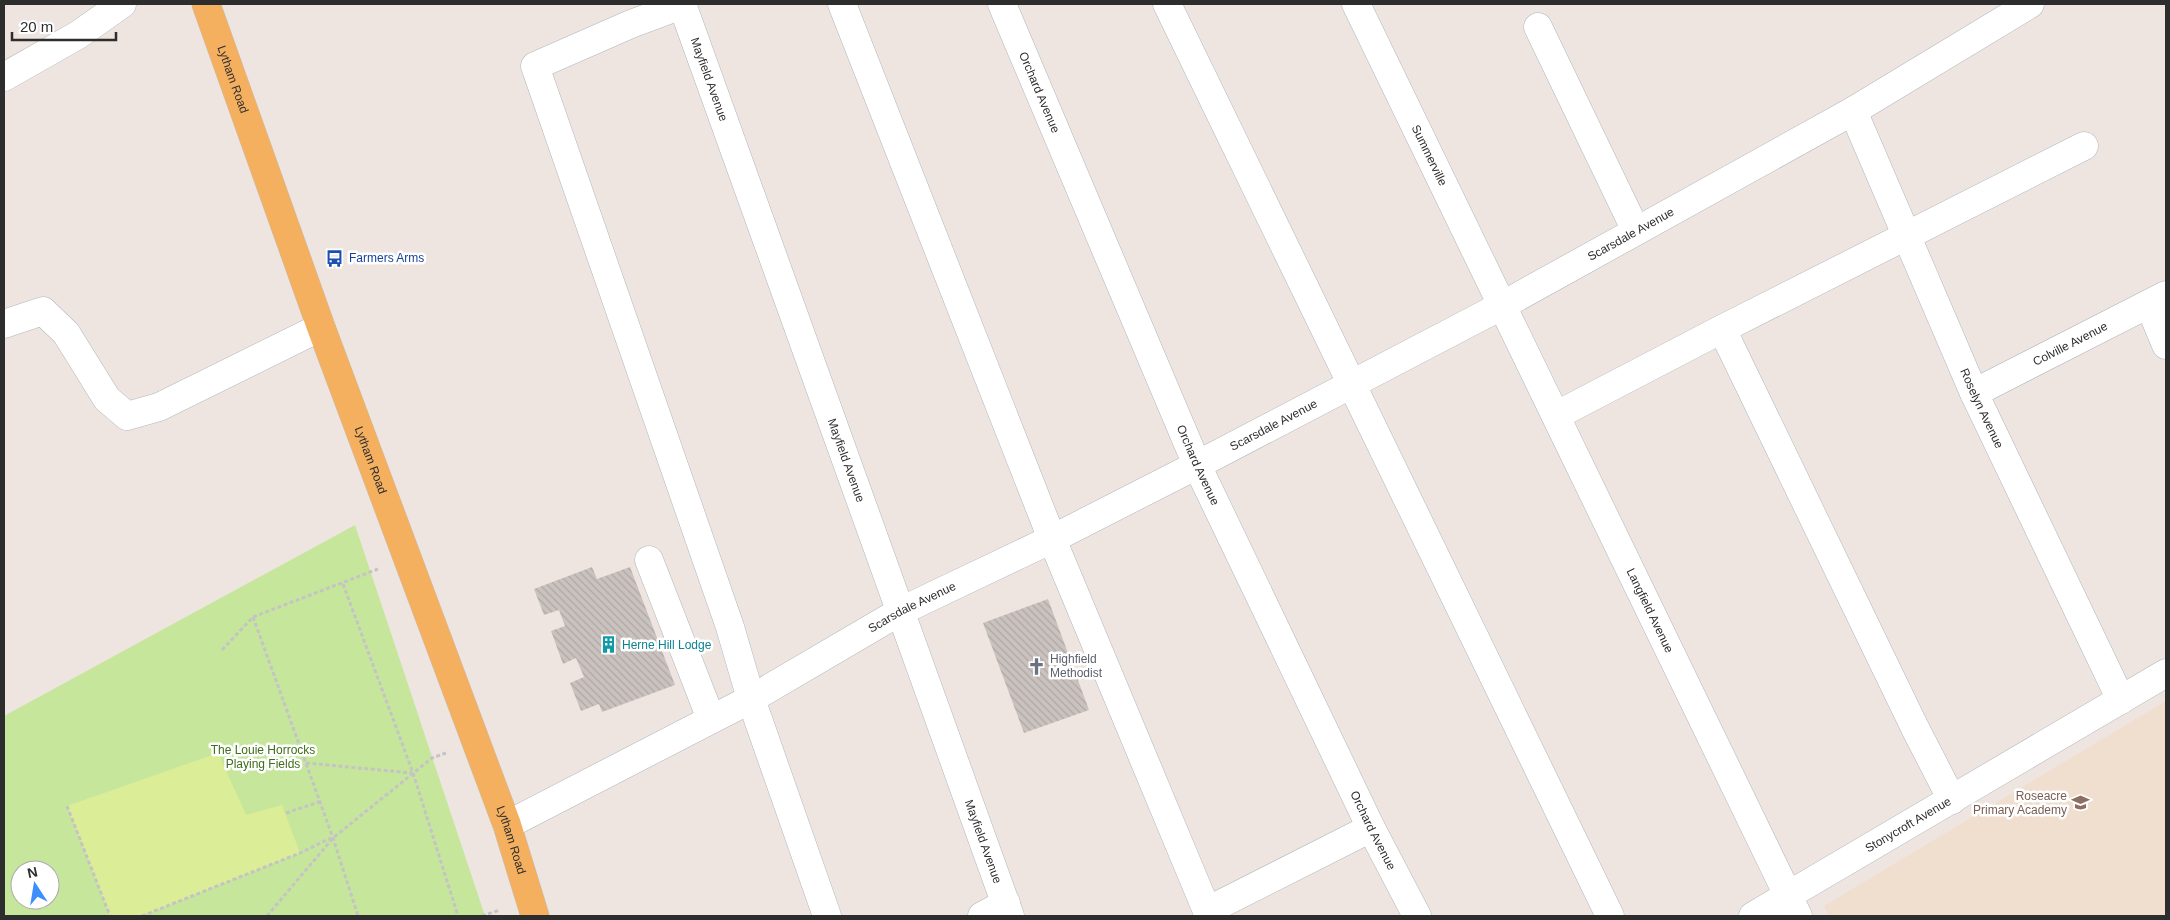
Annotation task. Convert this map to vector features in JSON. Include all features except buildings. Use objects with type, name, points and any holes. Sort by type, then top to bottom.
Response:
[{"type":"main road","name":"Lytham Road","points":[[206,4],[321,326],[409,558],[475,744],[507,826],[535,916]]},
{"type":"street","points":[[4,77],[78,35],[122,4]]},
{"type":"street","points":[[842,4],[1052,539],[1206,911],[1371,828]]},
{"type":"street","name":"Orchard Avenue","points":[[1002,4],[1197,465],[1371,828],[1418,916]]},
{"type":"street","points":[[1168,4],[1610,916]]},
{"type":"street","name":"Summerville","points":[[1356,4],[1503,305]]},
{"type":"street","name":"Scarsdale Avenue","points":[[507,826],[750,699],[901,611],[1052,539],[1354,385],[1503,305],[1853,110],[2030,4]]},
{"type":"street","points":[[682,5],[631,24],[535,66],[730,627],[750,699],[827,916]]},
{"type":"street","name":"Mayfield Avenue","points":[[682,5],[1008,910]]},
{"type":"street","points":[[1538,27],[1636,232]]},
{"type":"street","name":"Roselyn Avenue","points":[[1853,110],[1974,393],[2121,700]]},
{"type":"street","points":[[1557,416],[1722,329],[1908,237],[2084,146]]},
{"type":"street","points":[[2158,299],[2166,345]]},
{"type":"street","name":"Colville Avenue","points":[[1974,393],[2158,299]]},
{"type":"street","name":"Langfield Avenue","points":[[1503,305],[1793,906]]},
{"type":"street","points":[[4,324],[43,311],[66,333],[107,399],[127,416],[159,407],[321,326]]},
{"type":"street","points":[[1722,329],[1915,728],[1952,800]]},
{"type":"street","points":[[649,560],[711,719]]},
{"type":"street","name":"Stonycroft Avenue","points":[[1753,916],[1793,906],[1952,800],[2166,673]]},
{"type":"street","points":[[982,916],[1008,910]]},
{"type":"path","points":[[222,650],[253,617],[409,558]]},
{"type":"path","points":[[343,584],[413,773],[458,916]]},
{"type":"path","points":[[253,617],[333,838],[358,916]]},
{"type":"path","points":[[267,916],[333,838],[432,758],[475,744]]},
{"type":"path","points":[[306,763],[413,773]]},
{"type":"path","points":[[286,813],[319,802]]},
{"type":"path","points":[[68,806],[110,916]]},
{"type":"path","points":[[142,916],[300,854],[333,838]]},
{"type":"shaded area","name":"Roseacre Primary Academy","points":[[2166,701],[2166,916],[1829,916],[1824,906]]},
{"type":"green space","name":"The Louie Horrocks Playing Fields","points":[[355,525],[485,916],[4,916],[4,716]]},
{"type":"green space","points":[[218,753],[246,815],[282,805],[300,853],[142,916],[110,916],[67,806]]},
{"type":"place","name":"Farmers Arms","points":[[335,258]]},
{"type":"place","name":"Herne Hill Lodge","points":[[608,645]]},
{"type":"place","name":"Highfield Methodist","points":[[1036,666]]},
{"type":"place","name":"Roseacre Primary Academy","points":[[2081,803]]}]
